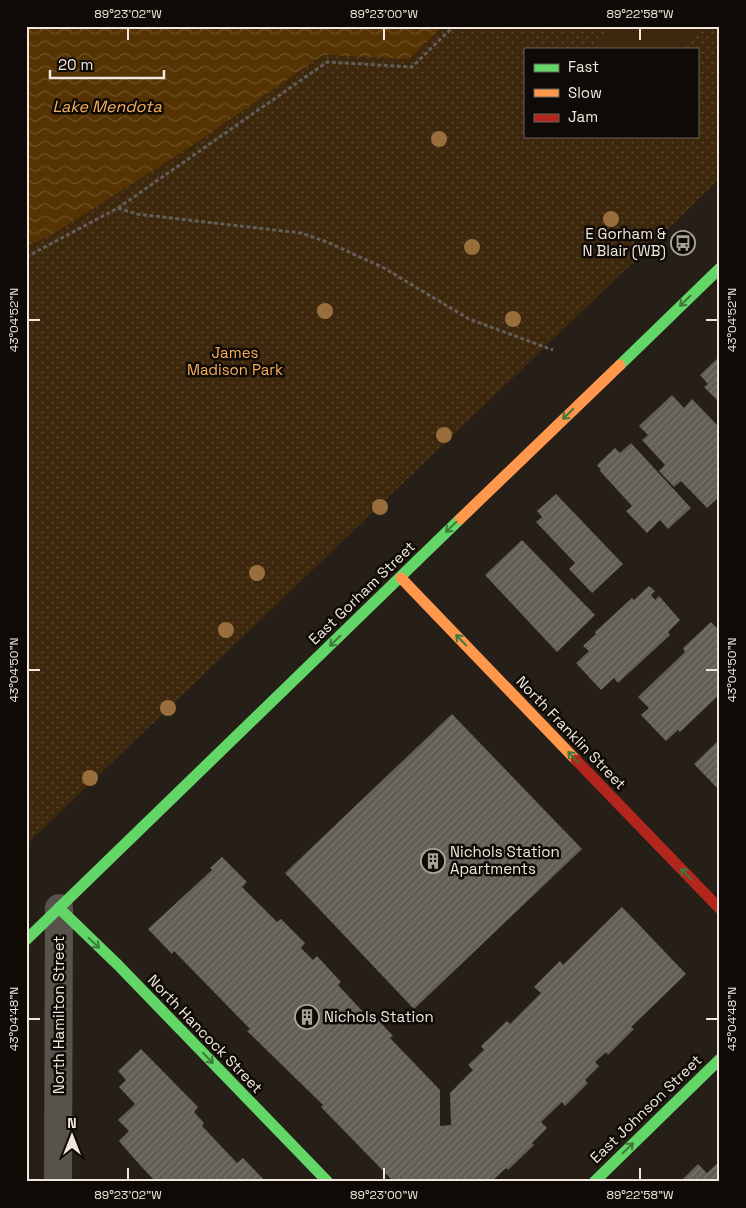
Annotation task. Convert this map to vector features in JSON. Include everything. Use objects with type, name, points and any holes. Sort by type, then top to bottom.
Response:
[{"type":"main road","name":"East Gorham Street","points":[[26,940],[720,268]]},
{"type":"main road","name":"North Franklin Street","points":[[401,578],[720,910]]},
{"type":"main road","name":"North Hancock Street","points":[[60,908],[118,964],[328,1182]]},
{"type":"main road","name":"East Johnson Street","points":[[594,1182],[720,1059]]},
{"type":"street","name":"North Hamilton Street","points":[[58,1182],[60,908]]},
{"type":"path","points":[[26,257],[118,208],[327,62],[412,67],[454,26]]},
{"type":"path","points":[[118,208],[136,214],[301,233],[384,268],[469,319],[553,350]]},
{"type":"green space","name":"James Madison Park","points":[[443,26],[720,26],[720,179],[26,845],[26,246],[50,236],[196,143],[323,55],[409,59]]},
{"type":"green space","points":[[612,26],[706,26],[683,48],[604,48],[597,40]]},
{"type":"water","name":"Lake Mendota","points":[[26,26],[443,26],[409,59],[323,55],[196,143],[50,236],[26,246]]},
{"type":"building","points":[[720,356],[720,403],[704,387],[708,384],[700,375]]},
{"type":"building","points":[[672,395],[684,408],[692,399],[720,428],[720,496],[707,508],[681,481],[674,487],[659,471],[665,465],[642,440],[648,435],[639,426]]},
{"type":"building","points":[[631,443],[691,508],[668,529],[660,520],[647,533],[626,511],[632,506],[600,471],[597,465],[615,448],[620,453]]},
{"type":"building","points":[[556,494],[623,564],[592,593],[569,569],[575,563],[536,522],[542,517],[537,511]]},
{"type":"building","points":[[522,540],[595,615],[557,652],[485,575]]},
{"type":"building","points":[[649,586],[655,591],[651,595],[655,600],[659,596],[680,620],[668,632],[670,635],[618,683],[614,678],[601,690],[576,663],[589,651],[583,646],[596,634],[595,632],[632,598],[634,600]]},
{"type":"building","points":[[711,622],[720,631],[720,694],[680,732],[678,730],[666,741],[641,715],[649,708],[638,697],[685,652],[683,648]]},
{"type":"building","name":"Nichols Station Apartments","points":[[452,714],[582,849],[414,1009],[285,873]]},
{"type":"building","points":[[720,739],[720,791],[694,764]]},
{"type":"building","name":"Nichols Station","points":[[222,857],[247,882],[242,887],[277,922],[281,919],[305,943],[301,948],[313,960],[317,956],[341,982],[338,985],[365,1014],[369,1010],[393,1036],[390,1038],[440,1090],[440,1126],[451,1125],[450,1093],[473,1070],[468,1065],[484,1050],[481,1046],[507,1021],[510,1024],[541,993],[534,987],[560,961],[563,965],[622,907],[686,974],[631,1027],[634,1029],[608,1055],[606,1052],[595,1062],[599,1066],[585,1080],[588,1083],[565,1106],[562,1102],[541,1122],[547,1128],[532,1143],[534,1145],[508,1170],[506,1168],[491,1182],[394,1182],[321,1107],[323,1105],[247,1031],[250,1029],[174,951],[172,954],[148,929],[212,870],[210,868]]},
{"type":"building","points":[[141,1049],[198,1107],[194,1112],[204,1123],[202,1126],[237,1163],[243,1158],[266,1182],[156,1182],[139,1164],[119,1141],[129,1131],[118,1120],[135,1104],[119,1087],[126,1080],[118,1071]]},
{"type":"building","points":[[720,1161],[720,1182],[680,1182],[698,1164],[707,1173]]},
{"type":"traffic: fast","points":[[620,365],[720,268]]},
{"type":"traffic: fast","points":[[26,940],[460,519]]},
{"type":"traffic: fast","points":[[59,908],[118,965],[328,1182]]},
{"type":"traffic: fast","points":[[594,1182],[720,1059]]},
{"type":"traffic: slow","points":[[460,519],[620,365]]},
{"type":"traffic: slow","points":[[401,578],[576,760]]},
{"type":"traffic: jam","points":[[576,760],[720,909]]},
{"type":"place","name":"E Gorham & N Blair (WB)","points":[[683,243]]},
{"type":"place","name":"Nichols Station Apartments","points":[[433,861]]},
{"type":"place","name":"Nichols Station","points":[[307,1017]]}]
